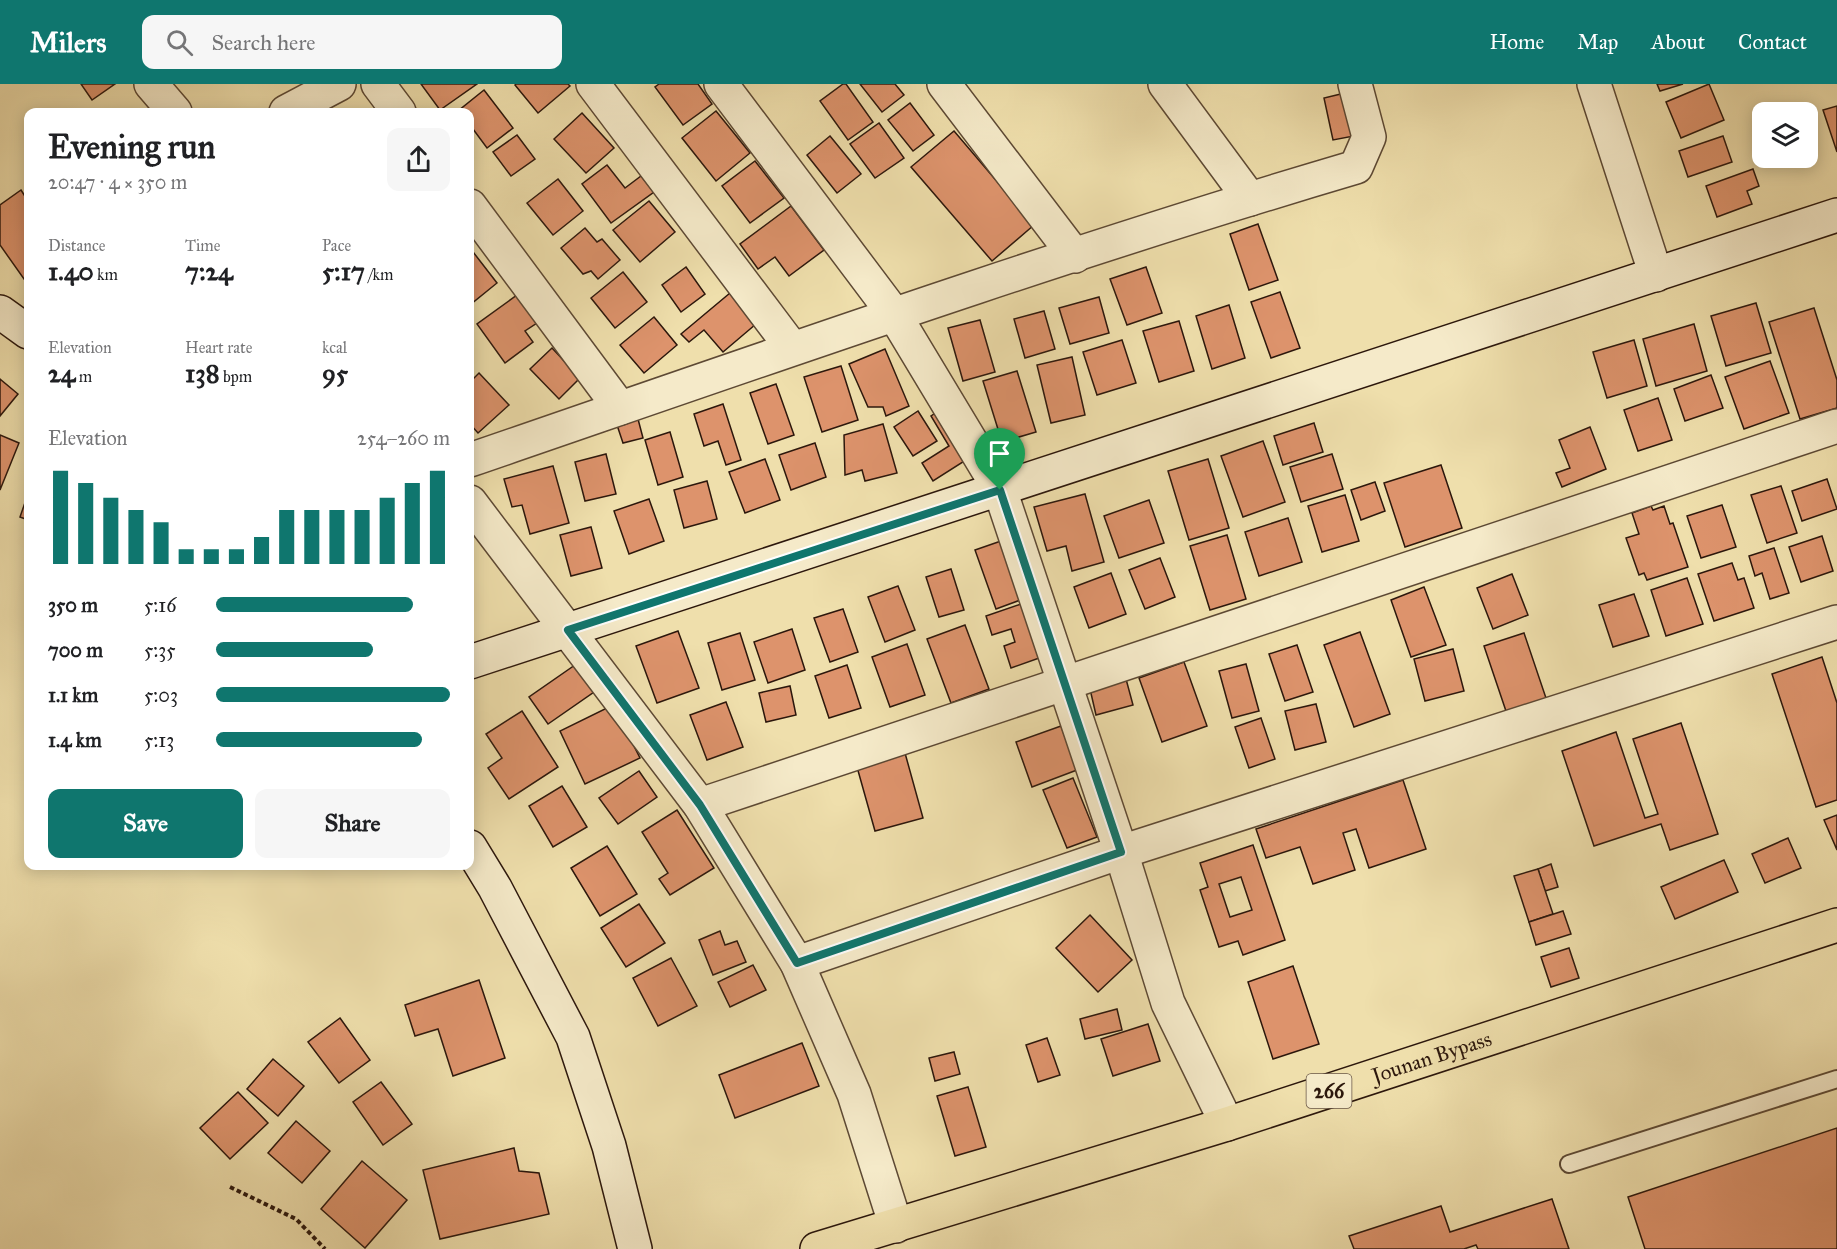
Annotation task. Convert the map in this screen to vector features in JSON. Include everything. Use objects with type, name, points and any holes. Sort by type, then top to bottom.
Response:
[{"type":"highway","name":"Jounan Bypass","points":[[817,1249],[1227,1124],[1837,925]]},
{"type":"street","points":[[151,84],[172,108]]},
{"type":"street","points":[[294,108],[339,84]]},
{"type":"street","points":[[378,84],[396,108]]},
{"type":"street","points":[[593,84],[792,348]]},
{"type":"street","points":[[721,84],[894,314],[1000,490],[1121,852],[1168,1003],[1227,1124]]},
{"type":"street","points":[[944,84],[1075,256]]},
{"type":"street","points":[[1165,84],[1250,199]]},
{"type":"street","points":[[474,459],[894,314],[1356,167],[1370,137],[1355,84]]},
{"type":"street","points":[[1594,84],[1656,275]]},
{"type":"street","points":[[474,211],[620,408]]},
{"type":"street","points":[[474,661],[1837,216]]},
{"type":"street","points":[[0,312],[24,329]]},
{"type":"street","points":[[700,805],[1837,426]]},
{"type":"street","points":[[474,507],[700,805],[797,963],[854,1094],[896,1226]]},
{"type":"street","points":[[797,963],[1121,852],[1837,622]]},
{"type":"street","points":[[474,854],[495,888],[573,1038],[609,1146],[635,1249]]},
{"type":"lane","points":[[1569,1164],[1837,1079]]},
{"type":"path","points":[[230,1187],[296,1219],[325,1249]]},
{"type":"building","points":[[81,84],[115,84],[92,100]]},
{"type":"building","points":[[421,84],[477,84],[443,108],[439,108]]},
{"type":"building","points":[[516,84],[568,84],[570,86],[538,113]]},
{"type":"building","points":[[659,84],[698,84],[712,104],[683,125],[655,87]]},
{"type":"building","points":[[846,84],[873,122],[848,140],[820,101]]},
{"type":"building","points":[[860,84],[895,84],[904,95],[882,112]]},
{"type":"building","points":[[1657,84],[1683,84],[1660,91]]},
{"type":"building","points":[[1709,84],[1724,120],[1681,138],[1666,102]]},
{"type":"building","points":[[484,90],[513,128],[487,148],[474,130],[474,108],[462,108]]},
{"type":"building","points":[[1345,93],[1354,136],[1333,140],[1324,98]]},
{"type":"building","points":[[910,103],[934,135],[913,151],[888,120]]},
{"type":"building","points":[[1837,106],[1837,152],[1823,110]]},
{"type":"building","points":[[716,111],[750,153],[716,181],[682,138]]},
{"type":"building","points":[[582,113],[614,148],[586,173],[554,139]]},
{"type":"building","points":[[879,123],[904,158],[875,178],[850,144]]},
{"type":"building","points":[[954,131],[1034,225],[992,261],[911,167]]},
{"type":"building","points":[[517,135],[535,159],[511,176],[493,152]]},
{"type":"building","points":[[830,136],[861,174],[837,193],[807,155]]},
{"type":"building","points":[[1723,136],[1732,162],[1688,177],[1679,151]]},
{"type":"building","points":[[755,161],[784,198],[750,223],[722,186]]},
{"type":"building","points":[[607,165],[625,188],[641,176],[654,192],[611,223],[582,184]]},
{"type":"building","points":[[1753,169],[1759,186],[1747,191],[1752,204],[1717,217],[1706,186]]},
{"type":"building","points":[[558,179],[583,211],[553,235],[527,203]]},
{"type":"building","points":[[21,190],[24,195],[24,279],[0,245],[0,205]]},
{"type":"building","points":[[649,201],[675,232],[640,262],[613,230]]},
{"type":"building","points":[[791,206],[824,250],[789,276],[775,257],[758,269],[740,244]]},
{"type":"building","points":[[1258,224],[1278,280],[1249,290],[1230,234]]},
{"type":"building","points":[[585,228],[597,242],[602,239],[620,260],[598,279],[591,271],[583,274],[561,248]]},
{"type":"building","points":[[474,253],[497,283],[474,302]]},
{"type":"building","points":[[686,267],[705,294],[681,312],[662,285]]},
{"type":"building","points":[[1146,267],[1162,313],[1127,325],[1110,279]]},
{"type":"building","points":[[623,272],[647,302],[615,328],[591,298]]},
{"type":"building","points":[[1280,292],[1300,348],[1271,358],[1251,302]]},
{"type":"building","points":[[730,293],[756,324],[723,352],[704,330],[689,342],[681,334]]},
{"type":"building","points":[[517,295],[537,323],[525,331],[533,342],[505,363],[477,324]]},
{"type":"building","points":[[1099,297],[1109,333],[1070,344],[1059,308]]},
{"type":"building","points":[[1756,303],[1771,353],[1726,366],[1711,316]]},
{"type":"building","points":[[1229,305],[1245,358],[1212,369],[1196,316]]},
{"type":"building","points":[[1814,308],[1837,380],[1837,408],[1800,419],[1769,322]]},
{"type":"building","points":[[1044,311],[1055,349],[1025,358],[1014,319]]},
{"type":"building","points":[[654,317],[677,345],[644,373],[620,345]]},
{"type":"building","points":[[980,320],[995,372],[963,381],[948,328]]},
{"type":"building","points":[[1179,321],[1194,371],[1159,382],[1143,331]]},
{"type":"building","points":[[1694,324],[1707,371],[1656,386],[1643,339]]},
{"type":"building","points":[[1122,340],[1136,383],[1097,395],[1083,352]]},
{"type":"building","points":[[1634,340],[1647,386],[1607,398],[1593,352]]},
{"type":"building","points":[[552,348],[580,378],[559,399],[530,369]]},
{"type":"building","points":[[885,349],[909,406],[886,416],[883,407],[868,407],[849,364]]},
{"type":"building","points":[[1072,357],[1085,415],[1051,423],[1037,365]]},
{"type":"building","points":[[1770,361],[1789,413],[1744,429],[1725,377]]},
{"type":"building","points":[[841,366],[858,420],[822,432],[804,377]]},
{"type":"building","points":[[1017,371],[1036,432],[1002,442],[983,381]]},
{"type":"building","points":[[479,373],[509,405],[478,433],[474,428],[474,378]]},
{"type":"building","points":[[1711,375],[1723,408],[1685,421],[1674,389]]},
{"type":"building","points":[[0,379],[18,394],[0,416]]},
{"type":"building","points":[[776,384],[794,435],[768,444],[750,393]]},
{"type":"building","points":[[1658,398],[1672,440],[1638,451],[1624,410]]},
{"type":"building","points":[[723,404],[741,460],[726,465],[718,441],[704,446],[694,414]]},
{"type":"building","points":[[918,411],[937,441],[913,456],[894,427]]},
{"type":"building","points":[[937,412],[966,460],[933,481],[922,463],[949,446],[931,416]]},
{"type":"building","points":[[638,419],[643,438],[623,443],[617,425]]},
{"type":"building","points":[[1314,423],[1323,452],[1283,465],[1274,436]]},
{"type":"building","points":[[883,424],[897,473],[865,481],[862,470],[845,475],[844,435]]},
{"type":"building","points":[[1590,427],[1606,469],[1562,487],[1556,473],[1570,468],[1559,440]]},
{"type":"building","points":[[670,432],[683,477],[658,485],[645,440]]},
{"type":"building","points":[[0,435],[19,443],[0,490]]},
{"type":"building","points":[[1263,441],[1285,502],[1243,517],[1221,456]]},
{"type":"building","points":[[815,443],[826,477],[791,490],[779,455]]},
{"type":"building","points":[[606,454],[616,494],[585,501],[575,462]]},
{"type":"building","points":[[1332,454],[1343,489],[1301,502],[1290,467]]},
{"type":"building","points":[[765,459],[780,500],[745,513],[729,472]]},
{"type":"building","points":[[1208,459],[1229,528],[1189,540],[1168,471]]},
{"type":"building","points":[[1441,465],[1462,528],[1405,547],[1384,483]]},
{"type":"building","points":[[553,466],[569,523],[530,534],[522,505],[512,507],[504,479]]},
{"type":"building","points":[[1827,479],[1837,509],[1802,521],[1792,491]]},
{"type":"building","points":[[707,481],[717,519],[684,528],[674,490]]},
{"type":"building","points":[[1375,482],[1385,511],[1361,520],[1351,490]]},
{"type":"building","points":[[1781,486],[1797,533],[1767,543],[1751,495]]},
{"type":"building","points":[[1085,494],[1104,562],[1072,571],[1066,546],[1047,551],[1034,507]]},
{"type":"building","points":[[1345,495],[1359,541],[1322,552],[1308,506]]},
{"type":"building","points":[[649,499],[664,541],[629,554],[614,511]]},
{"type":"building","points":[[1149,500],[1164,543],[1119,558],[1104,516]]},
{"type":"building","points":[[1722,505],[1736,547],[1701,558],[1687,516]]},
{"type":"building","points":[[24,506],[24,518],[20,517]]},
{"type":"building","points":[[1651,506],[1653,510],[1664,506],[1670,524],[1673,523],[1688,567],[1647,580],[1644,573],[1639,575],[1626,538],[1639,534],[1632,513]]},
{"type":"building","points":[[1288,518],[1302,562],[1259,576],[1245,532]]},
{"type":"building","points":[[591,527],[602,568],[571,576],[560,535]]},
{"type":"building","points":[[1227,535],[1246,599],[1210,610],[1190,546]]},
{"type":"building","points":[[1822,536],[1833,571],[1801,582],[1789,547]]},
{"type":"building","points":[[1001,541],[1023,599],[996,609],[975,550]]},
{"type":"building","points":[[1774,548],[1789,593],[1770,599],[1762,573],[1755,576],[1749,556]]},
{"type":"building","points":[[1160,558],[1175,597],[1145,609],[1129,570]]},
{"type":"building","points":[[1732,563],[1738,580],[1744,578],[1754,608],[1714,621],[1698,574]]},
{"type":"building","points":[[951,569],[964,610],[939,617],[926,577]]},
{"type":"building","points":[[1111,573],[1126,614],[1089,628],[1074,587]]},
{"type":"building","points":[[1512,574],[1528,615],[1493,629],[1477,588]]},
{"type":"building","points":[[1687,578],[1703,624],[1666,636],[1651,590]]},
{"type":"building","points":[[898,586],[915,630],[885,642],[868,597]]},
{"type":"building","points":[[1424,587],[1446,645],[1411,657],[1391,600]]},
{"type":"building","points":[[1634,594],[1649,636],[1613,647],[1599,605]]},
{"type":"building","points":[[1024,603],[1042,657],[1011,668],[1004,646],[1015,642],[1011,629],[992,635],[986,616]]},
{"type":"building","points":[[843,609],[858,652],[830,662],[814,618]]},
{"type":"building","points":[[965,625],[989,689],[951,703],[927,639]]},
{"type":"building","points":[[792,629],[805,670],[768,683],[754,642]]},
{"type":"building","points":[[678,631],[699,688],[657,703],[636,646]]},
{"type":"building","points":[[1360,632],[1390,714],[1354,727],[1324,645]]},
{"type":"building","points":[[740,633],[755,680],[722,690],[708,643]]},
{"type":"building","points":[[1524,633],[1548,704],[1508,717],[1484,646]]},
{"type":"building","points":[[907,644],[925,695],[890,707],[872,657]]},
{"type":"building","points":[[1297,645],[1313,692],[1285,701],[1269,654]]},
{"type":"building","points":[[1453,649],[1464,691],[1425,701],[1414,659]]},
{"type":"building","points":[[1822,657],[1837,703],[1837,800],[1816,807],[1772,674]]},
{"type":"building","points":[[1184,662],[1207,726],[1162,742],[1139,678]]},
{"type":"building","points":[[1246,664],[1259,711],[1232,718],[1219,671]]},
{"type":"building","points":[[575,665],[594,692],[548,724],[529,697]]},
{"type":"building","points":[[847,665],[861,708],[829,718],[815,676]]},
{"type":"building","points":[[1126,679],[1133,705],[1096,715],[1090,689]]},
{"type":"building","points":[[790,686],[796,715],[766,722],[759,693]]},
{"type":"building","points":[[726,702],[743,747],[707,760],[690,715]]},
{"type":"building","points":[[1316,704],[1326,742],[1295,750],[1285,711]]},
{"type":"building","points":[[613,705],[640,758],[585,784],[560,731]]},
{"type":"building","points":[[522,711],[558,767],[509,799],[488,768],[502,758],[486,734]]},
{"type":"building","points":[[1261,718],[1275,759],[1249,768],[1235,727]]},
{"type":"building","points":[[1681,723],[1718,834],[1670,850],[1661,824],[1594,846],[1562,751],[1616,732],[1645,818],[1658,814],[1633,739]]},
{"type":"building","points":[[1061,726],[1077,770],[1032,787],[1016,742]]},
{"type":"building","points":[[905,753],[923,818],[875,831],[857,767]]},
{"type":"building","points":[[639,771],[657,797],[618,824],[599,798]]},
{"type":"building","points":[[1073,778],[1097,837],[1067,848],[1043,790]]},
{"type":"building","points":[[1403,780],[1426,849],[1369,868],[1356,829],[1343,833],[1355,870],[1313,884],[1300,847],[1266,858],[1256,829]]},
{"type":"building","points":[[562,786],[587,827],[553,847],[529,806]]},
{"type":"building","points":[[677,810],[714,868],[670,895],[659,879],[668,873],[642,832]]},
{"type":"building","points":[[1837,815],[1837,850],[1824,820]]},
{"type":"building","points":[[1788,838],[1801,868],[1765,883],[1752,854]]},
{"type":"building","points":[[1253,845],[1285,940],[1243,955],[1238,941],[1219,947],[1200,890],[1208,887],[1200,863]],"holes":[[[1241,877],[1252,910],[1230,917],[1219,884]]]},
{"type":"building","points":[[607,846],[637,894],[600,916],[571,868]]},
{"type":"building","points":[[1724,860],[1738,892],[1675,919],[1661,887]]},
{"type":"building","points":[[1551,864],[1558,887],[1545,891],[1538,869]]},
{"type":"building","points":[[1538,869],[1553,914],[1529,922],[1514,876]]},
{"type":"building","points":[[639,904],[665,943],[626,967],[601,928]]},
{"type":"building","points":[[1563,911],[1571,934],[1536,945],[1529,922]]},
{"type":"building","points":[[1090,915],[1132,960],[1098,992],[1056,948]]},
{"type":"building","points":[[720,931],[725,945],[737,941],[746,962],[713,975],[699,940]]},
{"type":"building","points":[[1569,948],[1579,978],[1551,987],[1541,957]]},
{"type":"building","points":[[671,958],[697,1006],[658,1026],[633,978]]},
{"type":"building","points":[[753,965],[766,990],[730,1007],[718,982]]},
{"type":"building","points":[[1293,966],[1319,1044],[1273,1059],[1248,982]]},
{"type":"building","points":[[479,980],[505,1058],[453,1076],[438,1029],[415,1036],[405,1005]]},
{"type":"building","points":[[1117,1009],[1122,1030],[1085,1039],[1080,1019]]},
{"type":"building","points":[[340,1018],[370,1060],[339,1083],[308,1042]]},
{"type":"building","points":[[1148,1024],[1160,1061],[1113,1076],[1101,1039]]},
{"type":"building","points":[[1047,1038],[1060,1075],[1038,1082],[1026,1045]]},
{"type":"building","points":[[802,1043],[819,1086],[735,1118],[719,1075]]},
{"type":"building","points":[[954,1052],[960,1074],[935,1081],[929,1058]]},
{"type":"building","points":[[273,1059],[304,1086],[278,1116],[247,1089]]},
{"type":"building","points":[[381,1082],[412,1124],[383,1145],[353,1102]]},
{"type":"building","points":[[968,1087],[986,1147],[955,1156],[937,1096]]},
{"type":"building","points":[[238,1092],[268,1123],[230,1159],[200,1128]]},
{"type":"building","points":[[296,1121],[330,1151],[302,1183],[268,1153]]},
{"type":"building","points":[[1837,1128],[1837,1249],[1645,1249],[1628,1197]]},
{"type":"building","points":[[514,1148],[519,1171],[539,1173],[549,1214],[440,1239],[423,1170]]},
{"type":"building","points":[[362,1161],[407,1200],[365,1248],[321,1209]]},
{"type":"building","points":[[1552,1199],[1569,1249],[1478,1249],[1476,1245],[1464,1249],[1354,1249],[1349,1236],[1441,1206],[1450,1232]]},
{"type":"route","points":[[1000,490],[1121,852],[797,963],[700,805],[568,630],[1000,490]]}]
